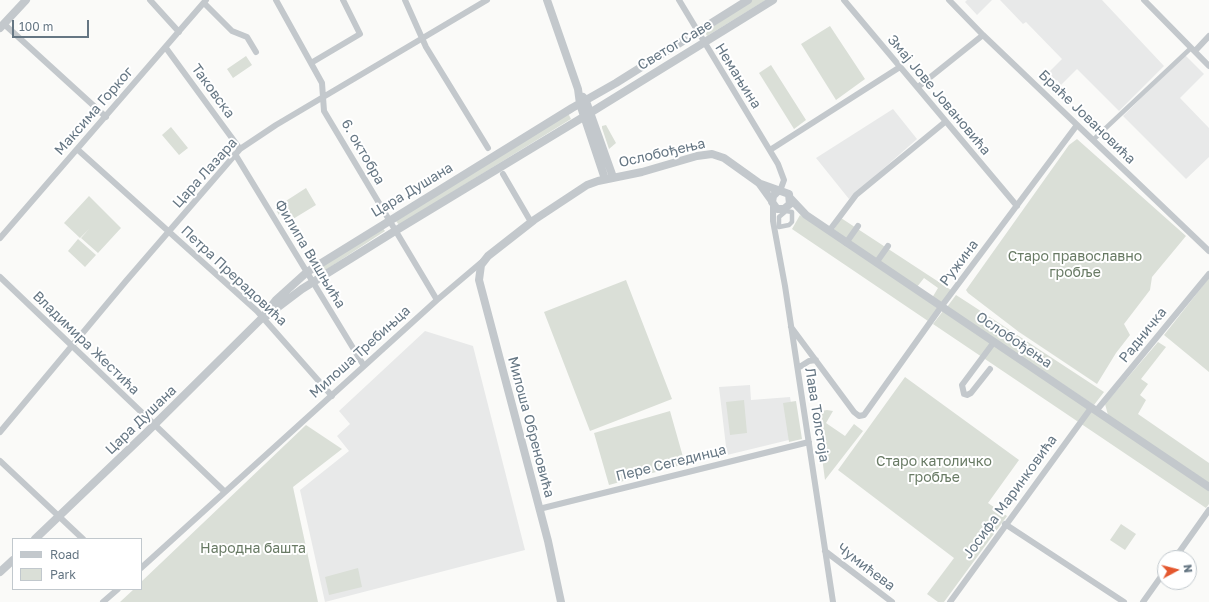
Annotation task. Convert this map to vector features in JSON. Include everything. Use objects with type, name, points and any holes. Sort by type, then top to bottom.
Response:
[{"type":"street","points":[[26,0],[2,26],[106,117]]},
{"type":"street","points":[[150,0],[179,32]]},
{"type":"street","name":"6. октобра","points":[[276,0],[324,87],[324,111],[437,300]]},
{"type":"street","points":[[311,63],[360,34],[343,0]]},
{"type":"street","points":[[405,0],[422,38],[488,148]]},
{"type":"street","name":"Цара Лазара","points":[[0,432],[240,149],[255,137],[487,0]]},
{"type":"street","points":[[547,0],[609,178]]},
{"type":"street","name":"Немањина","points":[[679,0],[778,164]]},
{"type":"street","name":"Светог Саве","points":[[583,102],[748,0]]},
{"type":"street","name":"Светог Саве","points":[[588,115],[773,0]]},
{"type":"street","name":"Змај Јове Јовановића","points":[[844,0],[1017,206]]},
{"type":"street","name":"Браће Јовановића","points":[[949,0],[983,35],[1209,251]]},
{"type":"street","points":[[1144,0],[1209,66]]},
{"type":"street","points":[[205,2],[232,31],[247,37],[256,52]]},
{"type":"street","name":"Максима Горког","points":[[0,238],[205,2]]},
{"type":"street","points":[[918,87],[983,35]]},
{"type":"street","points":[[1093,140],[1209,36]]},
{"type":"street","name":"Таковска","points":[[166,48],[240,149]]},
{"type":"street","points":[[770,150],[900,67]]},
{"type":"street","name":"Цара Душана","points":[[36,538],[154,425],[263,317],[276,300],[307,272],[388,220],[583,102]]},
{"type":"street","name":"Цара Душана","points":[[263,317],[313,282],[395,231],[588,115]]},
{"type":"street","points":[[829,231],[856,195],[945,122]]},
{"type":"street","name":"Ружина","points":[[816,360],[858,416],[862,416],[870,409],[941,307],[1078,125]]},
{"type":"street","name":"Петра Прерадовића","points":[[77,149],[263,317],[332,396]]},
{"type":"street","name":"Филипа Вишњића","points":[[235,154],[364,366]]},
{"type":"street","name":"Ослобођења","points":[[609,178],[642,172],[697,156],[712,154],[724,158],[759,183],[772,202]]},
{"type":"street","points":[[778,164],[786,175],[790,196],[789,205],[783,210],[777,209],[772,202],[774,194],[779,191],[784,180],[778,164]]},
{"type":"street","points":[[503,174],[531,222]]},
{"type":"street","name":"Милоша Требињца","points":[[142,567],[464,276],[531,222],[587,185],[609,178]]},
{"type":"street","points":[[759,183],[790,196]]},
{"type":"street","name":"Ослобођења","points":[[790,196],[806,215],[829,231],[1209,487]]},
{"type":"street","name":"Лава Толстоја","points":[[772,202],[773,221],[779,229]]},
{"type":"street","name":"Ослобођења","points":[[783,210],[806,215]]},
{"type":"street","name":"Лава Толстоја","points":[[783,210],[776,219],[779,229],[791,327],[833,602]]},
{"type":"street","points":[[846,242],[858,226]]},
{"type":"street","points":[[876,263],[888,246]]},
{"type":"street","name":"Милоша Обреновића","points":[[484,260],[479,269],[479,280],[539,509],[561,602]]},
{"type":"street","name":"Радничка","points":[[1094,409],[1209,274]]},
{"type":"street","points":[[464,276],[472,276],[479,280]]},
{"type":"street","name":"Владимира Жестића","points":[[0,277],[225,492]]},
{"type":"street","points":[[791,327],[816,360],[809,361],[798,368]]},
{"type":"street","points":[[990,369],[971,394],[964,394],[962,385],[994,342]]},
{"type":"street","name":"Јосифа Маринковића","points":[[950,602],[1005,524],[1094,409]]},
{"type":"street","name":"Пере Сегединца","points":[[539,509],[809,442]]},
{"type":"street","points":[[0,461],[82,538]]},
{"type":"street","points":[[1180,550],[1209,510]]},
{"type":"street","points":[[1005,524],[1124,602]]},
{"type":"street","name":"Чумићева","points":[[826,551],[892,602]]},
{"type":"street","points":[[0,572],[12,561]]},
{"type":"street","points":[[1143,602],[1157,582]]},
{"type":"street","points":[[103,602],[117,590]]},
{"type":"shaded area","points":[[967,0],[992,0],[977,15],[965,2]]},
{"type":"shaded area","points":[[1000,0],[1102,0],[1164,66],[1119,111],[1077,69],[1061,85],[1057,80],[1051,85],[1044,77],[1062,59],[1026,22],[1023,24]]},
{"type":"shaded area","points":[[1185,55],[1204,74],[1180,98],[1209,128],[1209,157],[1186,179],[1123,116]]},
{"type":"shaded area","points":[[893,109],[917,139],[849,199],[816,158]]},
{"type":"shaded area","points":[[425,331],[473,346],[525,550],[325,602],[300,490],[349,451],[337,436],[350,424],[339,411]]},
{"type":"shaded area","points":[[750,385],[751,400],[790,397],[797,438],[727,455],[719,387]]},
{"type":"green space","points":[[752,0],[766,0],[707,36],[705,32]]},
{"type":"green space","points":[[830,26],[865,79],[836,100],[801,44]]},
{"type":"green space","points":[[246,56],[252,65],[233,78],[227,69]]},
{"type":"green space","points":[[771,65],[806,120],[794,129],[759,73]]},
{"type":"green space","points":[[568,113],[571,119],[399,225],[396,221]]},
{"type":"green space","points":[[606,125],[616,143],[609,149],[602,128],[602,126]]},
{"type":"green space","points":[[171,127],[188,148],[179,155],[162,135]]},
{"type":"green space","name":"Старо православно гробље","points":[[1077,139],[1186,236],[1152,277],[1150,290],[1124,324],[1130,335],[1116,353],[1097,384],[1019,332],[966,290],[1069,145]]},
{"type":"green space","points":[[306,188],[316,205],[293,219],[290,216],[288,217],[284,211],[279,215],[275,208]]},
{"type":"green space","points":[[89,196],[121,228],[98,253],[81,238],[89,229],[80,238],[64,223]]},
{"type":"green space","points":[[800,215],[938,307],[928,321],[792,229]]},
{"type":"green space","points":[[841,218],[951,290],[941,304],[932,298],[938,288],[924,278],[917,287],[833,231]]},
{"type":"green space","points":[[382,227],[385,231],[318,275],[315,271]]},
{"type":"green space","points":[[78,239],[96,255],[85,267],[68,251]]},
{"type":"green space","points":[[1209,278],[1209,372],[1164,335]]},
{"type":"green space","points":[[626,280],[672,399],[590,431],[544,312]]},
{"type":"green space","points":[[956,295],[1104,392],[1094,405],[947,307]]},
{"type":"green space","points":[[943,311],[1209,489],[1209,504],[1206,508],[933,324]]},
{"type":"green space","points":[[1158,342],[1166,347],[1141,379],[1148,384],[1140,395],[1146,400],[1138,414],[1209,463],[1209,483],[1108,415],[1105,404]]},
{"type":"green space","name":"Старо католичко гробље","points":[[905,377],[1019,460],[988,503],[1007,516],[944,602],[938,602],[927,594],[954,558],[838,470]]},
{"type":"green space","points":[[744,400],[747,433],[730,435],[726,402]]},
{"type":"green space","points":[[796,401],[802,439],[789,442],[783,403]]},
{"type":"green space","points":[[827,410],[833,411],[826,423],[845,436],[854,424],[863,431],[825,480],[816,412]]},
{"type":"green space","points":[[670,411],[685,464],[609,485],[594,433]]},
{"type":"green space","name":"Народна башта","points":[[306,425],[342,449],[293,487],[318,602],[120,602],[133,590],[142,590],[142,581]]},
{"type":"green space","points":[[1121,524],[1136,534],[1125,550],[1110,540]]},
{"type":"green space","points":[[358,568],[362,587],[329,595],[325,577]]}]
